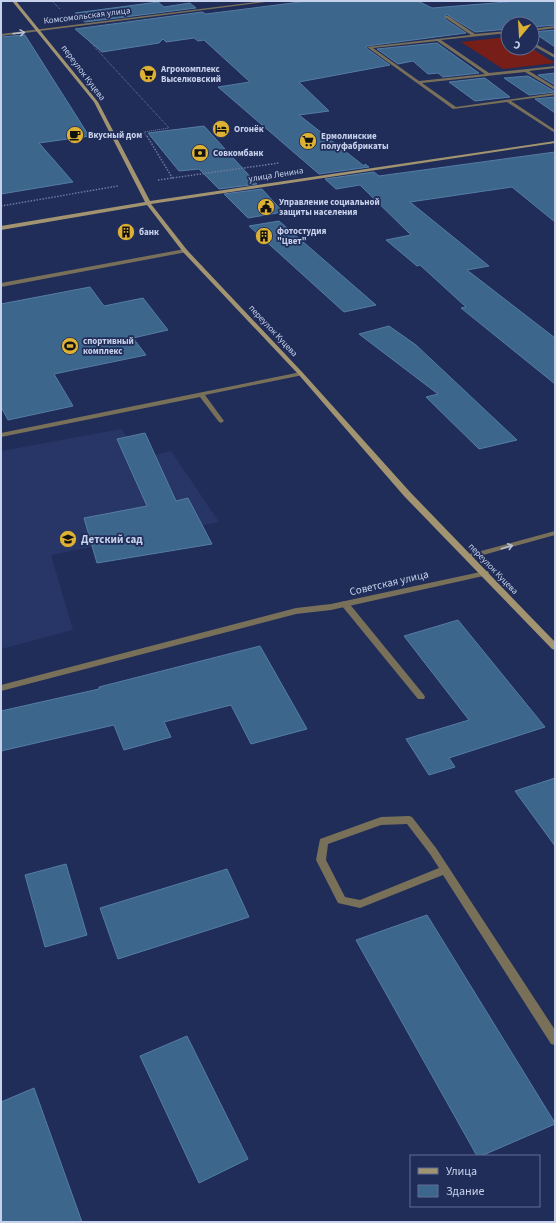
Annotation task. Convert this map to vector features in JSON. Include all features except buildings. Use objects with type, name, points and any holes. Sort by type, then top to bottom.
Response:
[{"type":"street","name":"переулок Куцева","points":[[14,1],[96,102],[149,204],[185,251],[301,374],[408,494],[555,647]]},
{"type":"street","name":"Комсомольская улица","points":[[1,35],[271,1]]},
{"type":"street","points":[[447,17],[475,36]]},
{"type":"street","points":[[540,29],[555,27]]},
{"type":"street","points":[[500,33],[369,47],[455,108],[555,94]]},
{"type":"street","points":[[438,40],[488,74]]},
{"type":"street","points":[[540,48],[555,57]]},
{"type":"street","points":[[418,82],[555,67]]},
{"type":"street","points":[[525,70],[555,89]]},
{"type":"street","points":[[508,101],[555,132]]},
{"type":"street","name":"улица Ленина","points":[[1,228],[149,204],[182,197],[555,142]]},
{"type":"street","points":[[1,285],[185,251]]},
{"type":"street","points":[[1,435],[301,374]]},
{"type":"street","points":[[201,394],[221,421]]},
{"type":"street","points":[[469,557],[555,533]]},
{"type":"street","name":"Советская улица","points":[[1,688],[296,611],[345,604],[485,573]]},
{"type":"street","points":[[345,604],[421,697]]},
{"type":"street","points":[[445,870],[360,904],[342,900],[321,860],[323,842],[382,821],[409,820],[445,870],[555,1040]]},
{"type":"path","points":[[87,38],[169,128],[144,132],[182,197]]},
{"type":"shaded area","points":[[500,38],[500,56],[540,56],[540,54],[555,63],[503,69],[461,42]]},
{"type":"shaded area","name":"Детский сад","points":[[121,429],[143,458],[171,451],[219,522],[51,555],[73,630],[1,649],[1,451]]},
{"type":"place","name":"Агрокомплекс Выселковский","points":[[148,74]]},
{"type":"place","name":"Огонёк","points":[[221,129]]},
{"type":"place","name":"Вкусный дом","points":[[75,135]]},
{"type":"place","name":"Ермолинские полуфабрикаты","points":[[308,141]]},
{"type":"place","name":"Совкомбанк","points":[[200,153]]},
{"type":"place","name":"Управление социальной защиты населения","points":[[266,207]]},
{"type":"place","name":"банк","points":[[126,232]]},
{"type":"place","name":"фотостудия \"Цвет\"","points":[[264,236]]},
{"type":"place","name":"спортивный комплекс","points":[[70,346]]},
{"type":"place","name":"Детский сад","points":[[68,539]]}]
